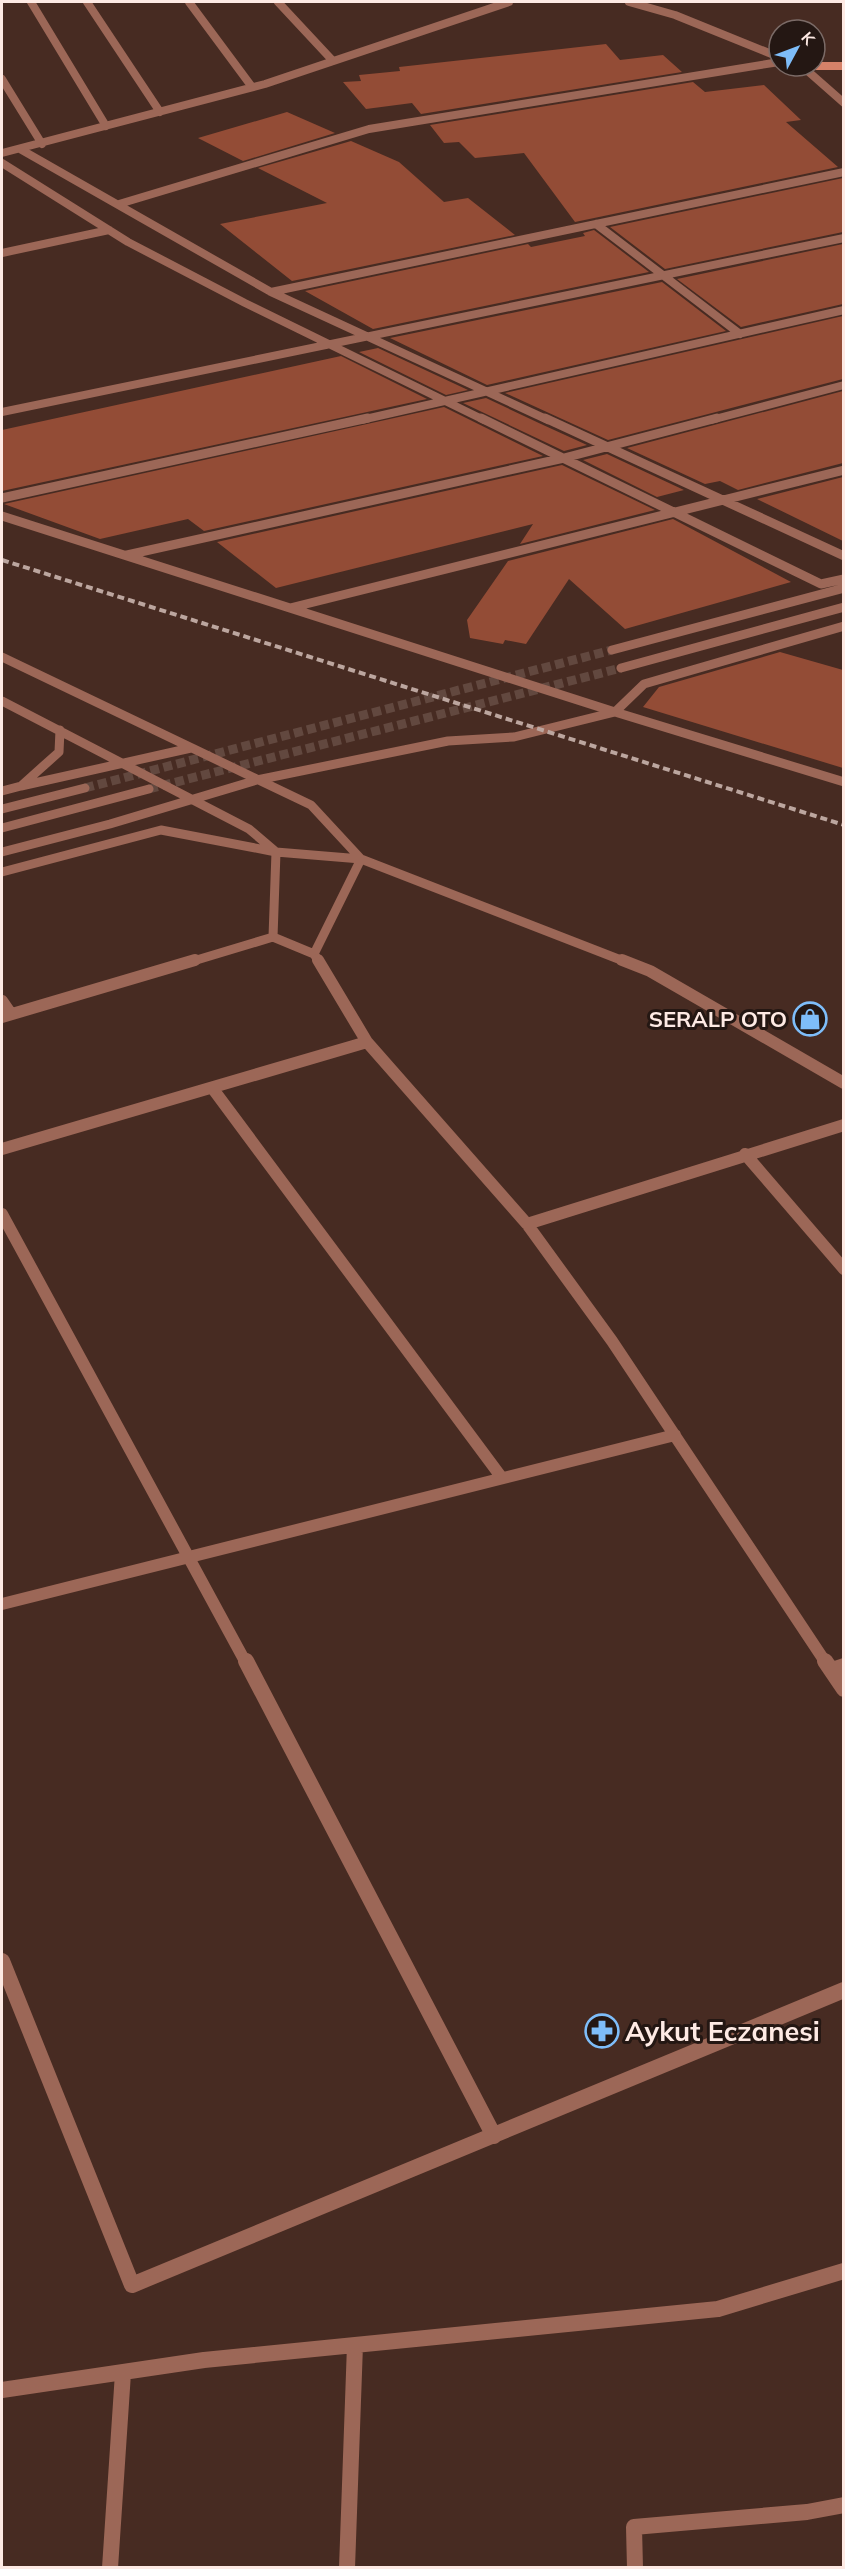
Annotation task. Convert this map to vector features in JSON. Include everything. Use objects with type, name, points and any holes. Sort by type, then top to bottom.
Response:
[{"type":"main road","points":[[827,66],[843,66]]},
{"type":"street","points":[[31,2],[106,126]]},
{"type":"street","points":[[87,2],[160,112]]},
{"type":"street","points":[[189,2],[252,87]]},
{"type":"street","points":[[278,2],[333,61]]},
{"type":"street","points":[[2,153],[252,87],[507,2]]},
{"type":"street","points":[[629,2],[675,15],[767,52]]},
{"type":"street","points":[[119,204],[369,129],[767,64]]},
{"type":"street","points":[[816,78],[843,103]]},
{"type":"street","points":[[2,79],[42,144]]},
{"type":"street","points":[[20,149],[271,292],[843,556]]},
{"type":"street","points":[[2,163],[109,230],[245,303],[821,584],[843,579]]},
{"type":"street","points":[[271,292],[843,172]]},
{"type":"street","points":[[596,224],[740,334]]},
{"type":"street","points":[[2,253],[109,230]]},
{"type":"street","points":[[2,412],[370,338],[843,238]]},
{"type":"street","points":[[2,498],[487,392],[843,310]]},
{"type":"street","points":[[125,555],[564,458],[602,446],[843,385]]},
{"type":"street","points":[[289,608],[843,470]]},
{"type":"street","points":[[2,516],[615,712],[843,782]]},
{"type":"street","points":[[612,650],[843,588]]},
{"type":"street","points":[[621,668],[843,608]]},
{"type":"street","points":[[2,852],[257,780],[448,741],[514,737],[615,712],[644,684],[843,626]]},
{"type":"street","points":[[2,657],[311,805],[361,859]]},
{"type":"street","points":[[2,701],[249,829],[276,852]]},
{"type":"street","points":[[21,786],[59,752],[60,730]]},
{"type":"street","points":[[2,791],[191,748]]},
{"type":"street","points":[[2,809],[85,788]]},
{"type":"street","points":[[2,828],[149,789]]},
{"type":"street","points":[[2,872],[161,830],[276,852],[361,859],[650,971],[843,1083]]},
{"type":"street","points":[[273,937],[276,852]]},
{"type":"street","points":[[314,954],[361,859]]},
{"type":"street","points":[[2,1001],[6,1016],[273,937],[314,954],[367,1042],[527,1224],[612,1341],[838,1668],[843,1689]]},
{"type":"street","points":[[2,1149],[367,1042]]},
{"type":"street","points":[[213,1089],[502,1478]]},
{"type":"street","points":[[527,1224],[843,1125]]},
{"type":"street","points":[[745,1154],[843,1269]]},
{"type":"street","points":[[2,1214],[191,1557],[494,2136]]},
{"type":"street","points":[[2,1605],[675,1434]]},
{"type":"street","points":[[2,1960],[132,2285],[843,1990]]},
{"type":"street","points":[[2,2390],[204,2360],[718,2309],[843,2271]]},
{"type":"street","points":[[347,2568],[355,2345]]},
{"type":"street","points":[[110,2568],[123,2373]]},
{"type":"street","points":[[635,2568],[634,2527],[807,2512],[843,2505]]},
{"type":"building","points":[[606,44],[620,60],[663,55],[682,72],[421,114],[412,103],[366,109],[343,82],[361,81],[359,75],[400,71],[399,67]]},
{"type":"building","points":[[693,82],[705,92],[764,85],[801,120],[786,122],[838,167],[575,222],[524,153],[475,158],[459,142],[444,143],[430,125]]},
{"type":"building","points":[[287,112],[335,133],[243,161],[198,138]]},
{"type":"building","points":[[351,141],[399,162],[444,202],[468,198],[515,235],[292,281],[220,224],[327,203],[258,168]]},
{"type":"building","points":[[843,178],[843,232],[665,269],[610,227]]},
{"type":"building","points":[[594,230],[649,272],[373,329],[305,291],[528,244],[531,247],[585,236],[583,233]]},
{"type":"building","points":[[843,244],[843,304],[741,327],[677,279]]},
{"type":"building","points":[[662,282],[726,331],[487,385],[390,338]]},
{"type":"building","points":[[843,316],[843,379],[608,440],[505,393]]},
{"type":"building","points":[[378,348],[468,390],[446,395],[359,352]]},
{"type":"building","points":[[341,356],[427,399],[2,491],[2,430]]},
{"type":"building","points":[[843,391],[843,463],[738,490],[720,481],[705,484],[627,448]]},
{"type":"building","points":[[486,398],[587,445],[564,451],[463,403]]},
{"type":"building","points":[[444,407],[543,456],[204,531],[188,519],[100,539],[4,504]]},
{"type":"building","points":[[607,454],[684,490],[657,497],[583,460]]},
{"type":"building","points":[[562,465],[655,510],[520,544],[533,524],[276,588],[217,542]]},
{"type":"building","points":[[843,477],[843,541],[757,499]]},
{"type":"building","points":[[673,519],[791,582],[625,629],[569,579],[526,644],[505,640],[503,644],[470,638],[467,620],[508,561]]},
{"type":"building","points":[[780,652],[843,670],[843,768],[643,707],[659,687]]},
{"type":"tunnel","points":[[85,788],[612,650]]},
{"type":"tunnel","points":[[149,789],[621,668]]},
{"type":"railway","points":[[2,560],[844,825]]},
{"type":"place","name":"SERALP OTO","points":[[810,1019]]},
{"type":"place","name":"Aykut Eczanesi","points":[[602,2031]]}]
